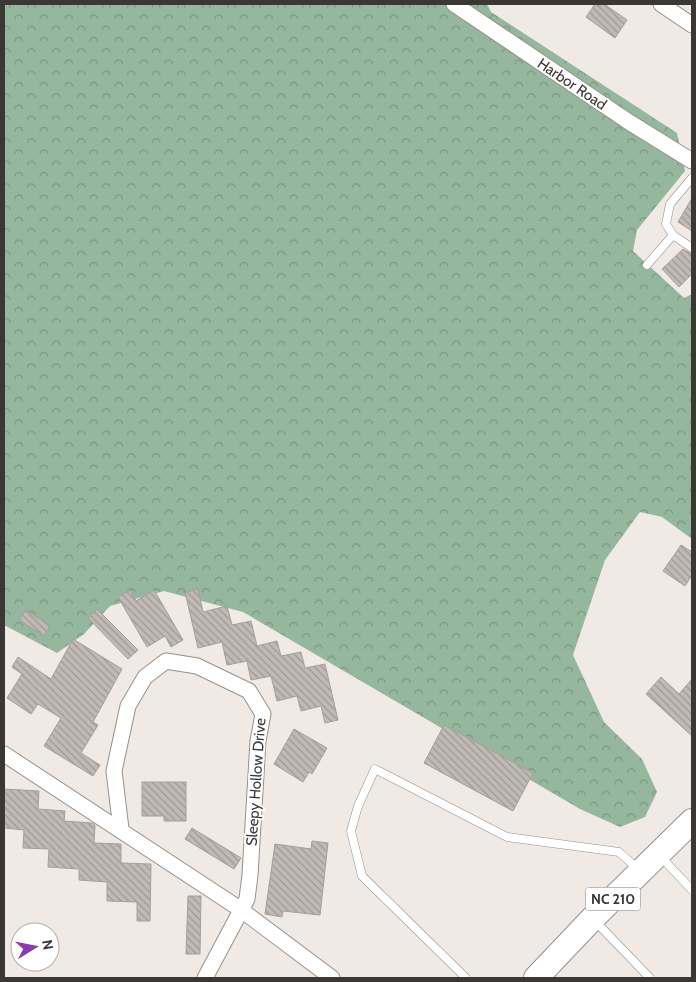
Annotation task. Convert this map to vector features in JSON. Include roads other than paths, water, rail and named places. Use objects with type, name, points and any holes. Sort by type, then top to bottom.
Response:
[{"type":"main road","name":"NC 210","points":[[536,978],[658,853],[692,822]]},
{"type":"street","name":"Harbor Road","points":[[454,4],[629,122],[692,161]]},
{"type":"street","points":[[660,4],[692,25]]},
{"type":"street","name":"Sleepy Hollow Drive","points":[[121,829],[114,771],[128,706],[145,677],[166,661],[197,666],[250,691],[262,714],[258,741],[247,899],[240,909],[206,978]]},
{"type":"street","points":[[4,754],[121,829],[240,909],[332,978]]},
{"type":"lane","points":[[692,178],[670,204],[666,224],[673,235],[692,248]]},
{"type":"lane","points":[[647,265],[673,235]]},
{"type":"lane","points":[[466,978],[362,876],[351,831],[358,806],[375,769],[507,837],[619,852],[640,871]]},
{"type":"lane","points":[[658,853],[692,890]]},
{"type":"lane","points":[[593,918],[650,978]]}]
